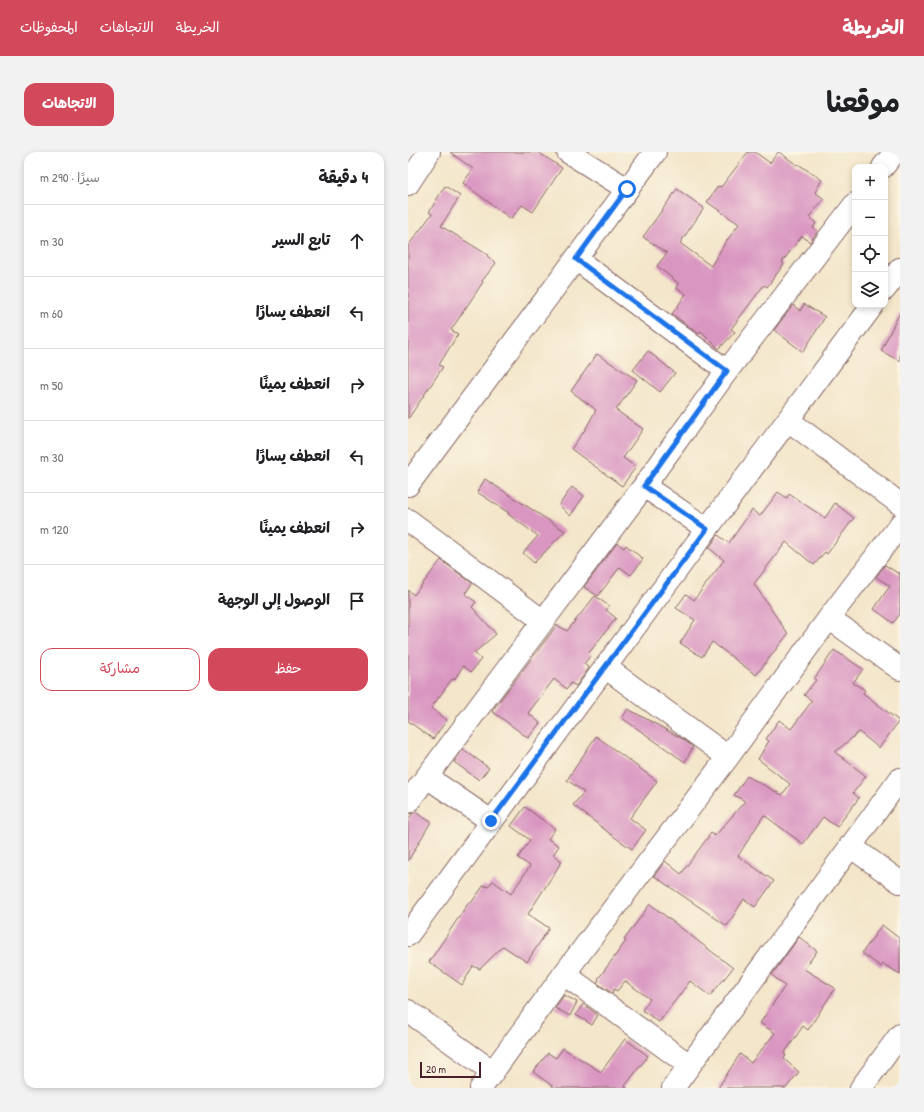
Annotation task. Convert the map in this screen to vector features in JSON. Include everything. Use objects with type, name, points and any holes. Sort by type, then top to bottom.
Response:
[{"type":"street","points":[[408,184],[429,152]]},
{"type":"street","points":[[568,152],[627,189]]},
{"type":"street","points":[[408,486],[655,152]]},
{"type":"street","points":[[885,164],[895,152]]},
{"type":"street","points":[[408,802],[644,486],[727,371],[852,208]]},
{"type":"street","points":[[576,259],[727,371]]},
{"type":"street","points":[[408,935],[871,308]]},
{"type":"street","points":[[788,420],[900,504]]},
{"type":"street","points":[[644,486],[707,529]]},
{"type":"street","points":[[408,520],[543,621]]},
{"type":"street","points":[[408,1011],[487,1080],[564,974],[728,757],[829,618],[900,525]]},
{"type":"street","points":[[829,618],[900,669]]},
{"type":"street","points":[[605,667],[728,757]]},
{"type":"street","points":[[427,777],[491,821]]},
{"type":"street","points":[[673,1088],[900,779]]},
{"type":"street","points":[[850,846],[900,882]]},
{"type":"street","points":[[564,974],[689,1065]]},
{"type":"street","points":[[861,1088],[900,1035]]},
{"type":"building","points":[[450,152],[538,152],[562,168],[533,212],[522,205],[511,219],[463,183],[473,169]]},
{"type":"building","points":[[748,152],[755,152],[770,163],[779,152],[822,180],[815,192],[824,199],[809,217],[816,223],[813,228],[818,231],[810,242],[802,236],[782,262],[784,264],[767,287],[764,285],[731,329],[735,332],[719,349],[701,331],[699,334],[672,314],[686,294],[676,288],[678,283],[657,266],[667,253],[643,237],[677,189],[704,208],[680,243],[711,266],[739,224],[707,202],[718,186],[721,187]]},
{"type":"building","points":[[445,186],[460,196],[441,226],[488,255],[487,256],[496,263],[482,281],[483,282],[451,330],[458,334],[439,365],[443,367],[408,419],[408,246],[432,214],[429,212]]},
{"type":"building","points":[[804,304],[825,317],[803,352],[774,330],[793,305],[800,311]]},
{"type":"building","points":[[900,312],[900,361],[881,351]]},
{"type":"building","points":[[648,351],[675,373],[660,392],[633,370]]},
{"type":"building","points":[[597,354],[637,380],[616,410],[643,429],[623,458],[636,467],[622,486],[571,449],[585,430],[596,410],[571,391]]},
{"type":"building","points":[[485,479],[565,531],[534,563],[523,553],[538,536],[508,514],[509,513],[477,492]]},
{"type":"building","points":[[572,487],[584,496],[570,516],[559,505]]},
{"type":"building","points":[[778,492],[787,498],[789,494],[825,518],[835,503],[854,518],[827,554],[825,552],[814,565],[786,542],[754,584],[788,634],[756,675],[712,642],[702,657],[680,643],[695,620],[676,608],[686,594],[694,600],[724,560],[709,548],[718,535],[729,543],[752,510],[760,516]]},
{"type":"building","points":[[617,543],[624,548],[626,545],[643,559],[631,575],[620,567],[598,596],[584,587]]},
{"type":"building","points":[[441,560],[472,583],[465,594],[476,602],[472,607],[496,634],[474,653],[481,659],[471,672],[463,666],[454,680],[452,679],[431,708],[447,720],[433,739],[408,721],[408,590],[414,595]]},
{"type":"building","points":[[885,565],[899,574],[900,572],[900,614],[893,623],[874,609],[890,586],[876,577]]},
{"type":"building","points":[[595,596],[609,606],[606,610],[616,618],[589,653],[591,655],[584,664],[589,668],[576,686],[571,683],[567,689],[554,679],[528,713],[540,723],[528,738],[492,711],[557,625],[567,631]]},
{"type":"building","points":[[834,650],[863,669],[853,683],[865,690],[863,693],[899,721],[879,748],[859,732],[835,752],[866,776],[853,793],[859,798],[837,827],[823,817],[803,844],[764,815],[738,856],[774,881],[755,907],[744,899],[727,926],[654,876],[665,861],[681,874],[711,833],[715,836],[745,801],[734,795],[747,776],[782,795],[790,784],[758,759],[769,741],[766,739],[779,720],[791,729],[812,701],[804,695],[816,680],[814,679]]},
{"type":"building","points":[[628,709],[683,739],[693,747],[685,762],[622,718]]},
{"type":"building","points":[[596,736],[657,781],[630,818],[646,830],[632,849],[573,805],[584,792],[567,780]]},
{"type":"building","points":[[463,749],[489,768],[479,780],[454,762]]},
{"type":"building","points":[[525,807],[555,829],[548,839],[559,846],[553,855],[562,861],[528,914],[549,928],[527,962],[503,946],[480,969],[473,966],[462,985],[429,962],[469,902],[471,903],[484,885],[487,887],[493,881],[511,894],[530,866],[518,858],[530,840],[511,826]]},
{"type":"building","points":[[415,812],[431,822],[408,861],[408,820]]},
{"type":"building","points":[[650,904],[733,968],[710,996],[690,981],[659,1022],[642,1010],[650,999],[625,981],[617,991],[614,989],[612,993],[597,983],[599,980],[598,979],[626,941],[624,940]]},
{"type":"building","points":[[882,925],[900,939],[900,974],[883,964],[881,967],[862,953]]},
{"type":"building","points":[[799,937],[817,951],[804,969],[835,988],[808,1030],[803,1026],[784,1054],[786,1055],[784,1059],[799,1072],[786,1088],[718,1088],[740,1054],[751,1063],[775,1033],[760,1023],[785,986],[772,975]]},
{"type":"building","points":[[564,995],[577,1002],[570,1016],[555,1008]]},
{"type":"building","points":[[583,1004],[598,1015],[592,1025],[576,1015]]},
{"type":"building","points":[[625,1039],[648,1056],[625,1086],[627,1088],[555,1088],[533,1072],[548,1053],[556,1058],[563,1048],[601,1072]]},
{"type":"route","points":[[491,821],[707,529],[644,486],[727,371],[576,259],[627,189]]}]
